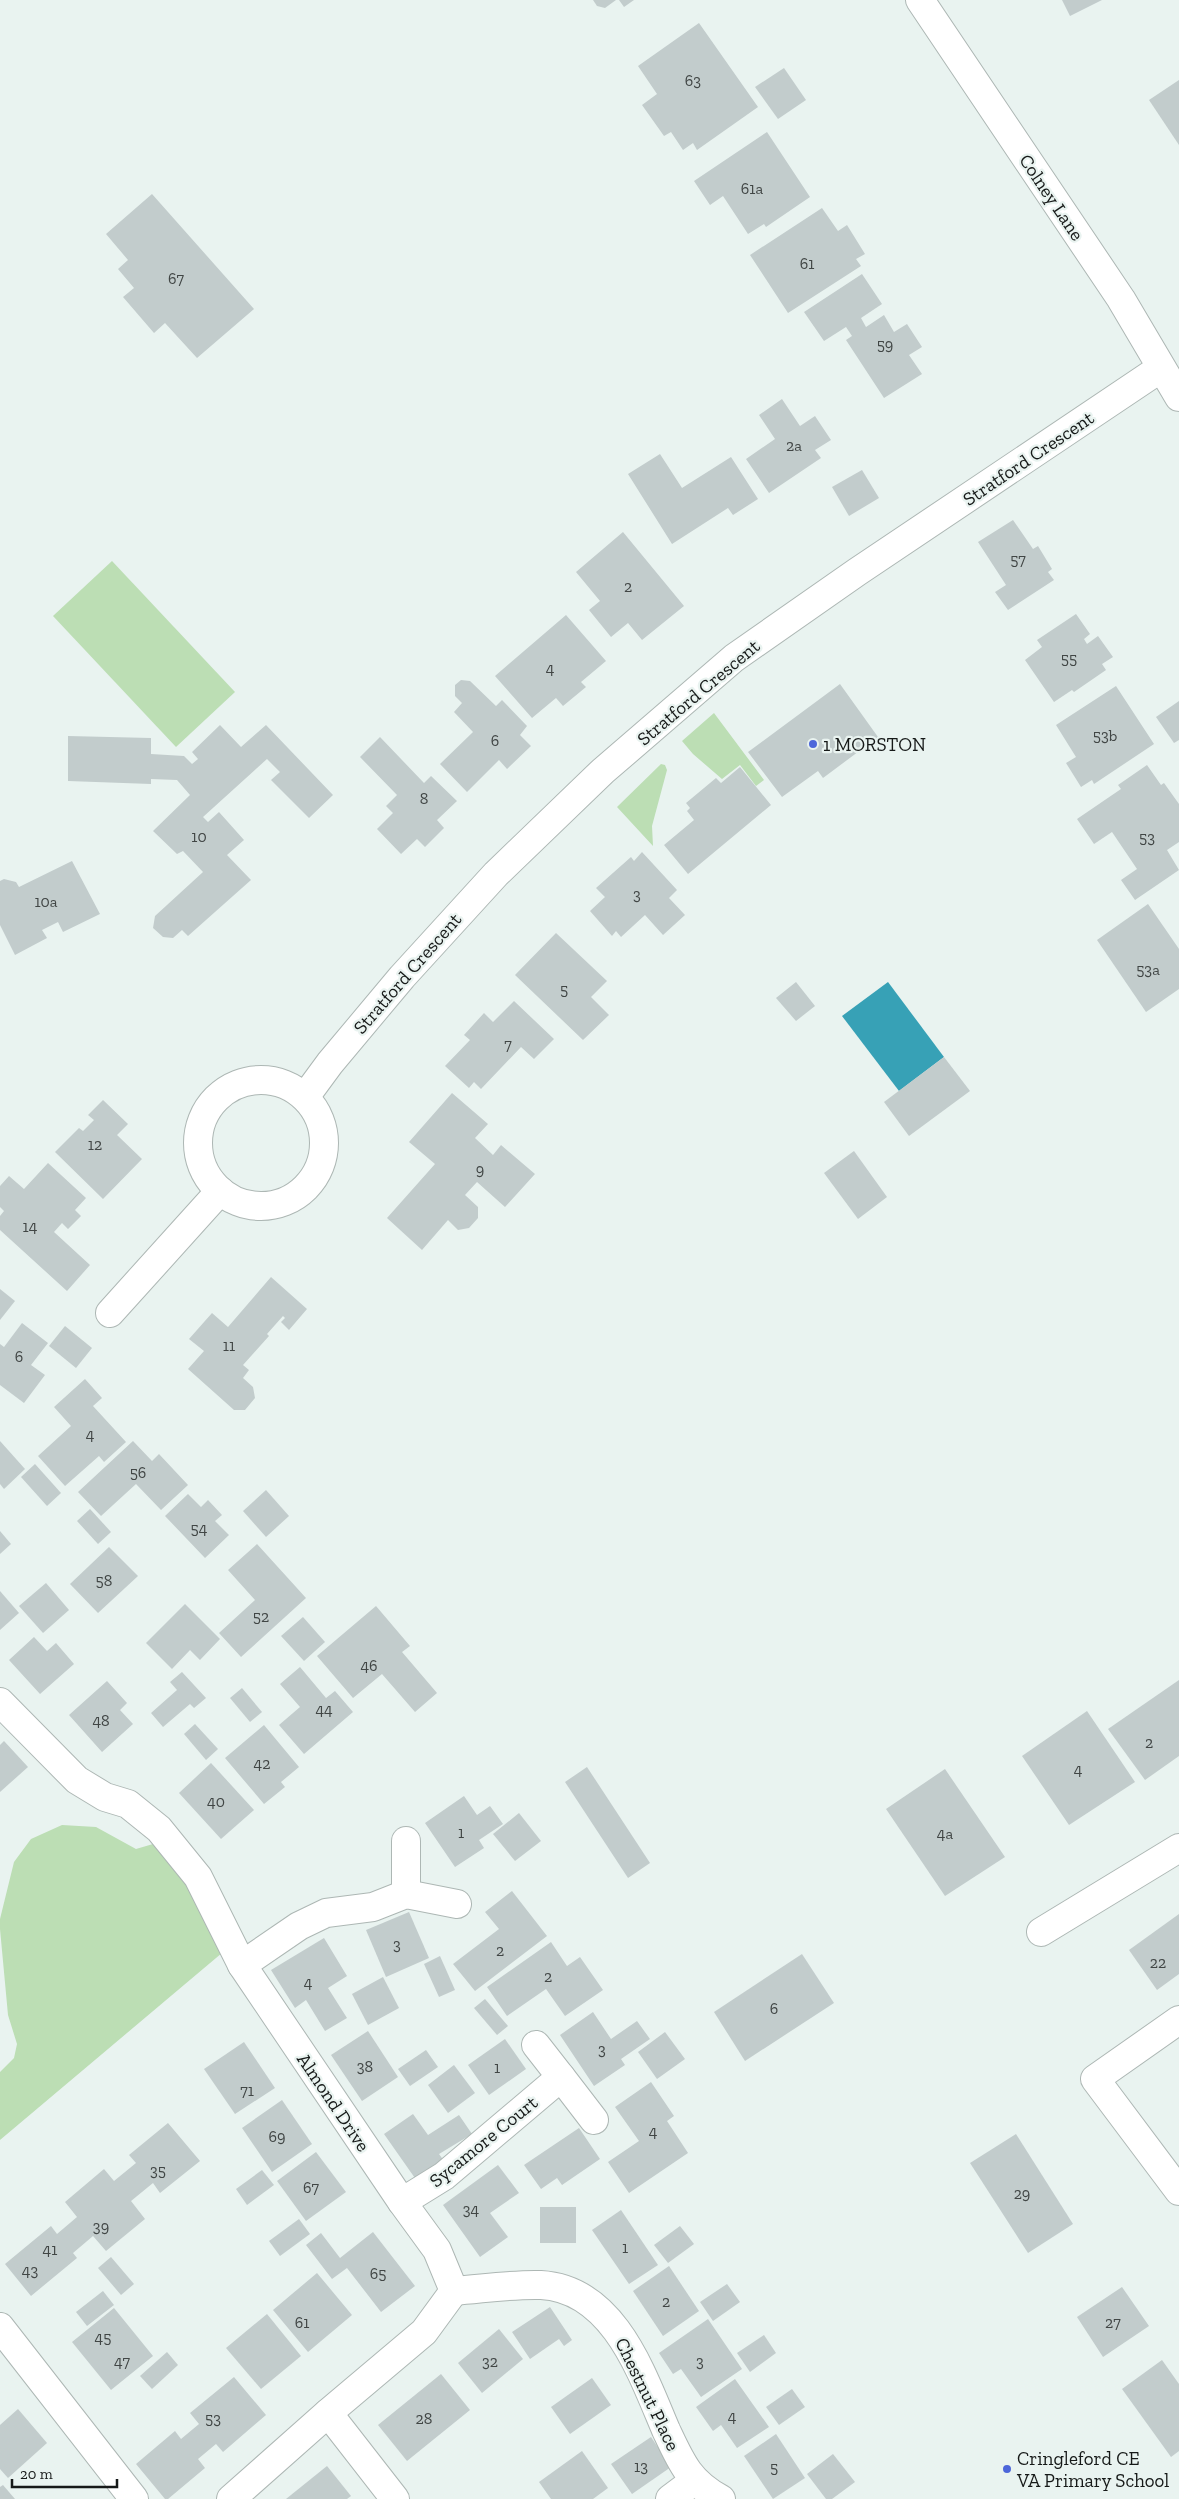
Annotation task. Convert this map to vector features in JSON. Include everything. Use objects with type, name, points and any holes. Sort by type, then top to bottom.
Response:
[{"type":"street","name":"Colney Lane","points":[[920,0],[1121,299],[1179,397]]},
{"type":"street","name":"Stratford Crescent","points":[[305,1097],[330,1063],[402,977],[496,874],[603,771],[734,658],[857,572],[1161,368]]},
{"type":"street","points":[[260,1080],[285,1084],[305,1097],[320,1118],[325,1143],[320,1168],[305,1189],[284,1202],[259,1206],[241,1203],[220,1191],[203,1168],[198,1147],[202,1122],[215,1100],[235,1086],[260,1080]]},
{"type":"street","points":[[110,1313],[220,1191]]},
{"type":"street","name":"Almond Drive","points":[[0,1702],[77,1780],[105,1797],[128,1804],[159,1829],[198,1877],[242,1965],[402,2202],[437,2250],[454,2291]]},
{"type":"street","points":[[406,1841],[406,1894]]},
{"type":"street","points":[[1041,1932],[1179,1848]]},
{"type":"street","points":[[242,1965],[299,1926],[326,1913],[373,1907],[406,1894],[457,1904]]},
{"type":"street","points":[[1179,2020],[1095,2079],[1179,2191]]},
{"type":"street","points":[[536,2045],[594,2120]]},
{"type":"street","name":"Sycamore Court","points":[[402,2202],[444,2176],[561,2077]]},
{"type":"street","name":"Chestnut Place","points":[[454,2291],[542,2285],[567,2291],[592,2305],[613,2325],[638,2366],[678,2455],[694,2481],[721,2499]]},
{"type":"street","points":[[231,2499],[328,2413],[424,2332],[454,2291]]},
{"type":"street","points":[[0,2327],[134,2499]]},
{"type":"street","points":[[328,2413],[395,2499]]},
{"type":"street","points":[[670,2499],[694,2481]]},
{"type":"green space","points":[[112,561],[235,692],[176,747],[53,616]]},
{"type":"green space","points":[[714,713],[764,780],[756,786],[740,765],[722,779],[693,754],[682,741]]},
{"type":"green space","points":[[661,764],[665,765],[667,770],[652,826],[653,846],[617,807]]},
{"type":"green space","points":[[62,1825],[96,1827],[136,1849],[153,1844],[235,1942],[0,2140],[0,2072],[14,2058],[17,2044],[8,2015],[0,1919],[14,1862],[31,1839]]},
{"type":"water","points":[[888,982],[944,1057],[899,1091],[842,1016]]},
{"type":"building","points":[[593,0],[616,0],[605,8],[597,6]]},
{"type":"building","points":[[619,0],[634,0],[624,7]]},
{"type":"building","points":[[1062,0],[1102,0],[1070,16]]},
{"type":"building","points":[[699,23],[758,107],[697,150],[693,143],[683,150],[671,132],[664,136],[642,105],[657,94],[638,66]]},
{"type":"building","points":[[784,68],[806,100],[778,119],[755,87]]},
{"type":"building","points":[[1179,80],[1179,145],[1149,100]]},
{"type":"building","points":[[767,132],[810,197],[766,227],[764,224],[748,234],[723,196],[710,205],[694,181]]},
{"type":"building","points":[[152,194],[254,309],[197,358],[165,323],[154,333],[123,297],[134,288],[118,269],[128,260],[106,234]]},
{"type":"building","points":[[822,208],[838,231],[847,225],[865,254],[856,259],[861,266],[788,313],[750,255]]},
{"type":"building","points":[[862,274],[882,304],[861,318],[866,327],[884,315],[894,332],[907,324],[922,347],[909,355],[922,374],[884,398],[846,340],[852,336],[846,327],[824,341],[804,312]]},
{"type":"building","points":[[782,399],[800,426],[815,416],[831,440],[815,450],[821,458],[769,493],[746,459],[775,439],[759,415]]},
{"type":"building","points":[[660,454],[682,488],[731,457],[758,499],[733,515],[728,508],[672,544],[628,474]]},
{"type":"building","points":[[862,470],[879,498],[849,516],[832,487]]},
{"type":"building","points":[[1013,520],[1033,549],[1038,546],[1052,569],[1048,572],[1054,580],[1008,610],[995,592],[1006,585],[978,542]]},
{"type":"building","points":[[623,532],[684,606],[642,640],[628,623],[611,637],[589,610],[600,601],[576,572]]},
{"type":"building","points":[[1076,614],[1090,634],[1084,639],[1087,644],[1098,636],[1113,657],[1102,664],[1106,670],[1074,692],[1072,690],[1054,702],[1025,660],[1042,647],[1037,640]]},
{"type":"building","points":[[566,615],[606,661],[581,682],[586,687],[563,706],[556,698],[532,718],[495,676]]},
{"type":"building","points":[[461,680],[470,681],[496,706],[502,700],[527,726],[520,735],[531,746],[507,769],[499,760],[467,792],[440,764],[473,732],[454,712],[462,703],[455,696],[455,685]]},
{"type":"building","name":"1 MORSTON","points":[[840,684],[878,737],[823,778],[818,771],[782,797],[748,752]]},
{"type":"building","points":[[1116,686],[1154,744],[1094,784],[1092,780],[1081,787],[1066,763],[1076,757],[1056,725]]},
{"type":"building","points":[[1179,701],[1179,740],[1174,743],[1156,717]]},
{"type":"building","points":[[220,725],[241,747],[266,725],[333,795],[309,818],[271,780],[280,772],[267,759],[203,817],[208,822],[219,812],[244,840],[227,855],[251,880],[188,936],[182,930],[173,938],[163,937],[153,928],[155,916],[203,872],[183,851],[177,854],[153,831],[190,795],[177,780],[151,779],[151,784],[68,781],[68,736],[151,738],[151,754],[184,756],[192,764],[198,759],[192,752]]},
{"type":"building","points":[[380,737],[424,783],[431,776],[457,801],[437,820],[444,828],[425,847],[417,839],[401,854],[377,829],[393,813],[386,806],[397,795],[360,757]]},
{"type":"building","points":[[1147,765],[1161,785],[1164,783],[1179,804],[1179,842],[1167,850],[1179,870],[1135,900],[1121,880],[1137,869],[1112,832],[1094,844],[1077,819],[1121,789],[1118,785]]},
{"type":"building","points":[[740,767],[771,805],[688,874],[664,845],[694,820],[687,811],[690,808],[686,803],[716,778],[721,783]]},
{"type":"building","points":[[642,852],[677,890],[669,898],[685,915],[663,935],[645,915],[621,937],[616,931],[612,936],[590,911],[605,897],[596,888],[631,857],[634,861]]},
{"type":"building","points":[[72,861],[100,914],[63,932],[58,922],[42,930],[47,938],[15,955],[0,925],[0,881],[4,879],[16,882],[19,887]]},
{"type":"building","points":[[1148,904],[1179,949],[1179,989],[1146,1012],[1097,940]]},
{"type":"building","points":[[556,933],[607,981],[591,997],[609,1015],[583,1040],[515,975]]},
{"type":"building","points":[[796,982],[815,1006],[796,1021],[776,998]]},
{"type":"building","points":[[514,1001],[554,1039],[534,1059],[521,1047],[481,1089],[474,1082],[469,1088],[445,1066],[470,1040],[464,1035],[484,1013],[493,1022]]},
{"type":"building","points":[[944,1057],[970,1091],[909,1136],[884,1102]]},
{"type":"building","points":[[452,1093],[488,1124],[475,1138],[493,1155],[501,1145],[535,1174],[505,1207],[477,1182],[465,1195],[478,1207],[478,1218],[469,1228],[458,1230],[448,1220],[422,1250],[387,1218],[435,1164],[409,1142]]},
{"type":"building","points":[[103,1100],[128,1124],[117,1135],[142,1159],[103,1199],[55,1152],[79,1128],[83,1131],[94,1120],[88,1115]]},
{"type":"building","points":[[854,1151],[887,1197],[858,1219],[824,1173]]},
{"type":"building","points":[[48,1163],[86,1198],[75,1210],[81,1216],[68,1229],[62,1223],[54,1232],[90,1265],[67,1291],[0,1230],[0,1216],[4,1211],[0,1207],[0,1186],[9,1176],[24,1189]]},
{"type":"building","points":[[271,1277],[307,1309],[289,1330],[281,1322],[285,1318],[283,1316],[267,1334],[269,1336],[243,1365],[249,1370],[243,1378],[253,1387],[255,1398],[245,1410],[234,1410],[188,1369],[204,1351],[189,1339],[212,1313],[228,1327]]},
{"type":"building","points":[[0,1289],[15,1301],[0,1320]]},
{"type":"building","points":[[22,1323],[48,1343],[31,1365],[45,1375],[24,1403],[0,1385],[0,1344],[4,1347]]},
{"type":"building","points":[[65,1326],[92,1348],[76,1368],[49,1346]]},
{"type":"building","points":[[85,1379],[102,1398],[93,1406],[126,1442],[104,1462],[99,1456],[65,1486],[38,1456],[71,1426],[54,1407]]},
{"type":"building","points":[[0,1441],[25,1469],[4,1489],[0,1484]]},
{"type":"building","points":[[133,1441],[152,1461],[159,1454],[188,1485],[161,1510],[136,1484],[101,1516],[78,1492]]},
{"type":"building","points":[[35,1464],[61,1493],[47,1506],[21,1477]]},
{"type":"building","points":[[266,1490],[289,1516],[266,1537],[243,1511]]},
{"type":"building","points":[[188,1494],[201,1507],[208,1500],[222,1515],[215,1521],[229,1535],[205,1558],[165,1516]]},
{"type":"building","points":[[90,1509],[111,1532],[98,1544],[77,1521]]},
{"type":"building","points":[[0,1531],[11,1544],[0,1554]]},
{"type":"building","points":[[257,1544],[306,1598],[241,1657],[219,1633],[255,1600],[228,1570]]},
{"type":"building","points":[[109,1547],[138,1576],[98,1613],[70,1584]]},
{"type":"building","points":[[46,1583],[69,1610],[43,1633],[19,1606]]},
{"type":"building","points":[[0,1591],[19,1613],[0,1630]]},
{"type":"building","points":[[185,1604],[220,1639],[200,1660],[190,1650],[172,1669],[146,1643]]},
{"type":"building","points":[[376,1606],[410,1646],[402,1652],[437,1693],[415,1712],[382,1674],[353,1698],[317,1656]]},
{"type":"building","points":[[303,1617],[325,1642],[304,1661],[281,1636]]},
{"type":"building","points":[[34,1637],[47,1651],[56,1643],[74,1664],[40,1694],[9,1660]]},
{"type":"building","points":[[300,1667],[326,1698],[335,1691],[353,1712],[304,1754],[279,1725],[300,1707],[280,1684]]},
{"type":"building","points":[[182,1672],[206,1698],[194,1708],[190,1704],[163,1727],[151,1713],[177,1690],[170,1682]]},
{"type":"building","points":[[1179,1680],[1179,1756],[1145,1780],[1108,1729]]},
{"type":"building","points":[[107,1681],[127,1703],[120,1710],[133,1724],[102,1752],[69,1715]]},
{"type":"building","points":[[242,1688],[262,1712],[250,1722],[230,1698]]},
{"type":"building","points":[[1087,1711],[1135,1782],[1069,1825],[1022,1756]]},
{"type":"building","points":[[195,1724],[218,1749],[206,1760],[184,1734]]},
{"type":"building","points":[[264,1725],[299,1767],[281,1782],[285,1787],[264,1804],[225,1758]]},
{"type":"building","points":[[4,1741],[28,1767],[0,1792],[0,1745]]},
{"type":"building","points":[[211,1763],[254,1810],[221,1839],[179,1793]]},
{"type":"building","points":[[587,1767],[650,1863],[628,1878],[565,1782]]},
{"type":"building","points":[[945,1769],[1005,1857],[945,1896],[886,1809]]},
{"type":"building","points":[[464,1796],[477,1815],[490,1806],[503,1824],[479,1840],[484,1848],[455,1867],[425,1823]]},
{"type":"building","points":[[519,1813],[541,1841],[515,1861],[493,1834]]},
{"type":"building","points":[[512,1891],[547,1936],[475,1991],[453,1964],[499,1929],[485,1912]]},
{"type":"building","points":[[409,1912],[429,1958],[386,1977],[366,1930]]},
{"type":"building","points":[[1179,1914],[1179,1974],[1157,1990],[1129,1950]]},
{"type":"building","points":[[324,1938],[347,1976],[328,1988],[347,2018],[325,2031],[306,2000],[295,2008],[271,1970]]},
{"type":"building","points":[[551,1942],[567,1966],[580,1957],[603,1990],[565,2016],[546,1989],[507,2016],[487,1987]]},
{"type":"building","points":[[802,1954],[834,2003],[745,2061],[714,2012]]},
{"type":"building","points":[[440,1956],[455,1990],[439,1997],[424,1964]]},
{"type":"building","points":[[383,1977],[399,2008],[368,2025],[352,1994]]},
{"type":"building","points":[[485,1999],[508,2026],[497,2035],[474,2008]]},
{"type":"building","points":[[593,2012],[611,2039],[637,2021],[650,2039],[621,2059],[625,2065],[594,2086],[560,2035]]},
{"type":"building","points":[[368,2031],[398,2077],[362,2101],[331,2055]]},
{"type":"building","points":[[665,2032],[685,2059],[657,2079],[638,2052]]},
{"type":"building","points":[[505,2039],[526,2069],[489,2095],[468,2065]]},
{"type":"building","points":[[244,2042],[275,2088],[235,2114],[204,2069]]},
{"type":"building","points":[[426,2050],[438,2067],[410,2086],[398,2069]]},
{"type":"building","points":[[454,2065],[475,2093],[448,2113],[428,2085]]},
{"type":"building","points":[[651,2082],[674,2116],[667,2121],[688,2153],[629,2193],[608,2162],[639,2141],[615,2107]]},
{"type":"building","points":[[282,2100],[312,2144],[272,2172],[242,2128]]},
{"type":"building","points":[[413,2114],[428,2135],[459,2115],[472,2134],[439,2154],[444,2161],[417,2181],[384,2134]]},
{"type":"building","points":[[168,2123],[200,2161],[160,2193],[153,2183],[131,2201],[145,2219],[106,2251],[93,2236],[73,2253],[77,2258],[31,2296],[5,2264],[51,2226],[57,2234],[77,2217],[65,2202],[104,2169],[114,2181],[136,2163],[129,2155]]},
{"type":"building","points":[[579,2128],[600,2159],[562,2185],[557,2178],[541,2189],[524,2165]]},
{"type":"building","points":[[1016,2134],[1073,2224],[1028,2253],[970,2163]]},
{"type":"building","points":[[316,2152],[346,2192],[306,2221],[277,2181]]},
{"type":"building","points":[[498,2165],[519,2193],[490,2213],[508,2237],[480,2257],[443,2205]]},
{"type":"building","points":[[262,2170],[274,2185],[247,2205],[236,2189]]},
{"type":"building","points":[[540,2207],[576,2207],[576,2243],[540,2243]]},
{"type":"building","points":[[621,2210],[658,2265],[629,2284],[592,2230]]},
{"type":"building","points":[[299,2219],[310,2234],[280,2256],[269,2241]]},
{"type":"building","points":[[680,2226],[694,2244],[668,2263],[654,2245]]},
{"type":"building","points":[[373,2232],[415,2286],[381,2312],[347,2268],[332,2279],[306,2245],[321,2233],[340,2258]]},
{"type":"building","points":[[111,2257],[134,2284],[121,2295],[98,2268]]},
{"type":"building","points":[[669,2266],[699,2311],[663,2336],[633,2291]]},
{"type":"building","points":[[317,2273],[352,2315],[308,2352],[273,2310]]},
{"type":"building","points":[[727,2284],[740,2302],[713,2321],[700,2302]]},
{"type":"building","points":[[1122,2287],[1149,2326],[1103,2357],[1077,2317]]},
{"type":"building","points":[[103,2291],[114,2305],[87,2326],[76,2312]]},
{"type":"building","points":[[550,2307],[572,2340],[564,2346],[559,2339],[530,2359],[512,2332]]},
{"type":"building","points":[[114,2308],[153,2356],[111,2390],[72,2342]]},
{"type":"building","points":[[267,2314],[301,2356],[261,2389],[226,2348]]},
{"type":"building","points":[[708,2319],[742,2369],[701,2397],[681,2369],[673,2374],[659,2353]]},
{"type":"building","points":[[499,2329],[523,2359],[482,2393],[458,2363]]},
{"type":"building","points":[[764,2335],[776,2353],[750,2372],[737,2353]]},
{"type":"building","points":[[167,2352],[178,2365],[152,2389],[140,2376]]},
{"type":"building","points":[[1162,2360],[1179,2384],[1179,2451],[1171,2457],[1122,2389]]},
{"type":"building","points":[[441,2374],[470,2410],[407,2461],[378,2425]]},
{"type":"building","points":[[234,2377],[266,2415],[223,2452],[216,2444],[198,2459],[205,2468],[168,2499],[165,2499],[136,2464],[175,2431],[181,2439],[199,2424],[190,2413]]},
{"type":"building","points":[[592,2378],[611,2405],[570,2434],[551,2407]]},
{"type":"building","points":[[735,2379],[769,2427],[737,2448],[721,2425],[713,2431],[696,2407]]},
{"type":"building","points":[[792,2389],[805,2407],[779,2425],[766,2407]]},
{"type":"building","points":[[18,2409],[47,2443],[8,2478],[0,2469],[0,2425]]},
{"type":"building","points":[[776,2434],[805,2478],[773,2499],[744,2456]]},
{"type":"building","points":[[651,2437],[671,2467],[632,2494],[611,2464]]},
{"type":"building","points":[[582,2451],[608,2488],[593,2499],[551,2499],[539,2482]]},
{"type":"building","points":[[833,2454],[855,2482],[832,2499],[826,2499],[807,2474]]},
{"type":"building","points":[[327,2466],[351,2496],[347,2499],[286,2499]]},
{"type":"building","points":[[3,2485],[15,2499],[0,2499],[0,2487]]},
{"type":"place","name":"1 MORSTON","points":[[813,744]]},
{"type":"place","name":"Cringleford CE VA Primary School","points":[[1007,2469]]}]
